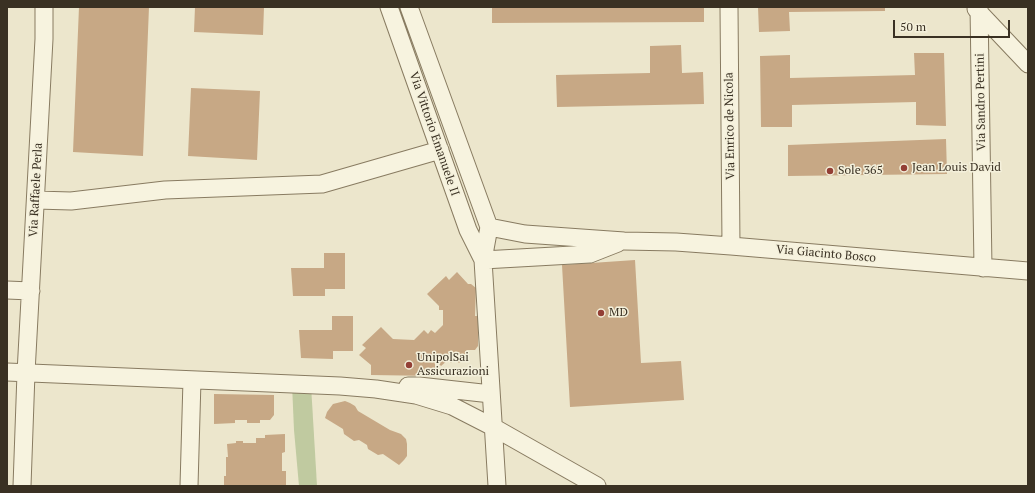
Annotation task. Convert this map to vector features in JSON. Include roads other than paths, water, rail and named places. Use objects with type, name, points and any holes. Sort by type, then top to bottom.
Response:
[{"type":"street","name":"Via Raffaele Perla","points":[[22,486],[26,373],[44,39],[44,7]]},
{"type":"street","name":"Via Vittorio Emanuele II","points":[[389,7],[468,230],[483,260]]},
{"type":"street","name":"Via Vittorio Emanuele II","points":[[409,7],[489,227],[483,260],[497,486]]},
{"type":"street","name":"Via Enrico de Nicola","points":[[729,7],[731,246]]},
{"type":"street","points":[[978,9],[1028,64]]},
{"type":"street","name":"Via Sandro Pertini","points":[[978,9],[983,268]]},
{"type":"street","points":[[36,200],[71,201],[165,190],[322,184],[440,150]]},
{"type":"street","name":"Via Giacinto Bosco","points":[[489,227],[525,234],[624,241],[676,242],[731,246],[1028,272]]},
{"type":"street","name":"Via Giacinto Bosco","points":[[483,260],[590,254],[624,241]]},
{"type":"street","points":[[7,290],[31,291]]},
{"type":"street","points":[[7,372],[376,389],[416,395],[452,406],[493,427],[596,486]]},
{"type":"street","points":[[189,486],[192,380]]},
{"type":"street","points":[[376,389],[399,386],[418,386],[492,394]]},
{"type":"place","name":"Jean Louis David","points":[[904,168]]},
{"type":"place","name":"Sole 365","points":[[830,171]]},
{"type":"place","name":"MD","points":[[601,313]]},
{"type":"place","name":"UnipolSai Assicurazioni","points":[[409,365]]}]
